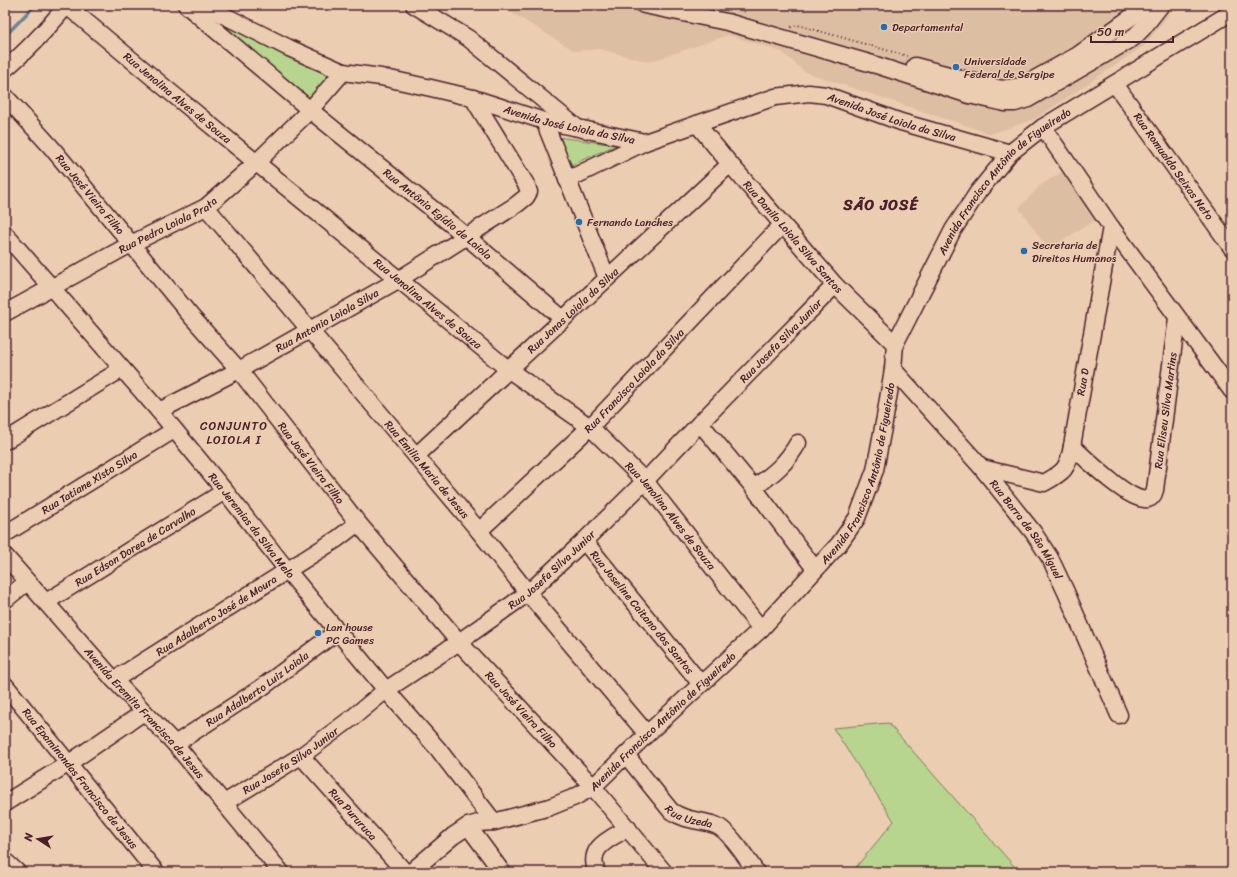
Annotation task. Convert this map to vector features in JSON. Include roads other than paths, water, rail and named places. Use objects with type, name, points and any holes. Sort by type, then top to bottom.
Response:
[{"type":"street","points":[[5,69],[24,54],[67,5]]},
{"type":"street","name":"Rua Jenolina Alves de Souza","points":[[67,5],[256,163],[509,370],[590,427],[646,482],[761,629]]},
{"type":"street","name":"Rua Antônio Egídio de Loiola","points":[[186,5],[310,110],[467,237],[563,319]]},
{"type":"street","name":"Avenida José Loiola da Silva","points":[[203,5],[289,48],[343,72],[381,77],[473,98],[544,121],[646,142],[775,96],[809,93],[826,95],[901,122],[1010,153]]},
{"type":"street","points":[[414,5],[468,38],[577,129]]},
{"type":"street","points":[[644,5],[727,22],[876,65],[969,95],[1005,103],[1015,103],[1028,99],[1133,38],[1161,5]]},
{"type":"street","points":[[696,5],[786,28],[946,75],[1001,89],[1022,86],[1078,55],[1137,13],[1142,5]]},
{"type":"street","name":"Avenida Francisco Antônio de Figueiredo","points":[[412,872],[453,836],[468,826],[478,823],[494,822],[550,807],[575,797],[593,787],[647,734],[761,629],[839,544],[857,518],[874,470],[886,417],[895,344],[953,230],[978,192],[1010,153],[1043,127],[1232,12]]},
{"type":"street","name":"Rua Pedro Loiola Prata","points":[[5,313],[131,244],[206,207],[256,163],[310,110],[343,72]]},
{"type":"street","name":"Rua Romualdo Seixas Neto","points":[[1115,84],[1232,248]]},
{"type":"street","name":"Rua José Vieira Filho","points":[[5,96],[52,148],[190,315],[239,370],[358,523],[459,642],[593,787],[664,872]]},
{"type":"street","name":"Rua Antonio Loiola Silva","points":[[158,411],[239,370],[398,280],[467,237],[526,197],[529,192],[473,98]]},
{"type":"street","points":[[544,121],[607,278]]},
{"type":"street","name":"Rua Danilo Loiola Silva Santos","points":[[697,124],[835,285],[895,344]]},
{"type":"street","points":[[1043,127],[1111,227],[1232,391]]},
{"type":"street","points":[[567,180],[646,142]]},
{"type":"street","name":"Rua Jonas Loiola da Silva","points":[[416,456],[730,164]]},
{"type":"street","name":"Rua Emilia Maria de Jesus","points":[[206,207],[310,329],[479,531],[528,593],[647,734]]},
{"type":"street","name":"Rua Francisco Loiola da Silva","points":[[479,531],[590,427],[782,225]]},
{"type":"street","name":"Rua D","points":[[982,468],[1044,483],[1064,470],[1069,461],[1111,227]]},
{"type":"street","name":"Rua Jeremias da Silva Melo","points":[[5,234],[225,491],[287,570],[386,690],[438,749],[494,822]]},
{"type":"street","name":"Rua Josefa Silva Junior","points":[[224,803],[301,756],[352,718],[386,690],[459,642],[528,593],[646,482],[700,423],[835,285]]},
{"type":"street","name":"Rua Eliseu Silva Martins","points":[[1072,446],[1112,482],[1133,495],[1147,499],[1153,495],[1155,490],[1178,318]]},
{"type":"street","points":[[5,441],[122,369]]},
{"type":"street","name":"Rua Barra de São Miguel","points":[[893,369],[982,468],[1033,532],[1050,558],[1119,715]]},
{"type":"street","points":[[700,423],[754,488],[815,569]]},
{"type":"street","name":"Rua Tatiane Xisto Silva","points":[[5,534],[174,430]]},
{"type":"street","points":[[754,488],[779,469],[791,456],[798,443]]},
{"type":"street","name":"Rua Edson Dorea de Carvalho","points":[[46,602],[225,491]]},
{"type":"street","name":"Rua Adalberto José de Moura","points":[[114,680],[337,539],[358,523]]},
{"type":"street","name":"Rua Joseline Caitano dos Santos","points":[[584,541],[701,684]]},
{"type":"street","name":"Avenida Eremita Francisca de Jesus","points":[[5,556],[114,680],[175,744],[281,872]]},
{"type":"street","points":[[5,600],[28,582]]},
{"type":"street","name":"Rua Adalberto Luiz Loiola","points":[[175,744],[261,688],[338,631]]},
{"type":"street","name":"Rua Epaminondas Francisco de Jesus","points":[[5,685],[69,763],[104,810],[156,872]]},
{"type":"street","points":[[5,803],[69,763],[144,712]]},
{"type":"street","name":"Rua Uzeda","points":[[626,755],[671,811],[689,820],[716,825],[724,830],[756,872]]},
{"type":"street","name":"Rua Pururuca","points":[[301,756],[405,872]]},
{"type":"street","points":[[468,826],[502,872]]},
{"type":"street","points":[[597,872],[594,860],[595,852],[599,846],[628,828]]},
{"type":"street","points":[[5,861],[17,872]]},
{"type":"waterway","points":[[5,36],[35,5]]},
{"type":"place","name":"Departamental","points":[[884,27]]},
{"type":"place","name":"Universidade Federal de Sergipe","points":[[956,67]]},
{"type":"place","name":"Fernando Lanches","points":[[579,222]]},
{"type":"place","name":"Secretaria de Direitos Humanos","points":[[1024,251]]},
{"type":"place","name":"Lan house PC Games","points":[[318,633]]},
{"type":"district","name":"SÃO JOSÉ","points":[[881,205]]},
{"type":"district","name":"CONJUNTO LOIOLA I","points":[[234,433]]}]
